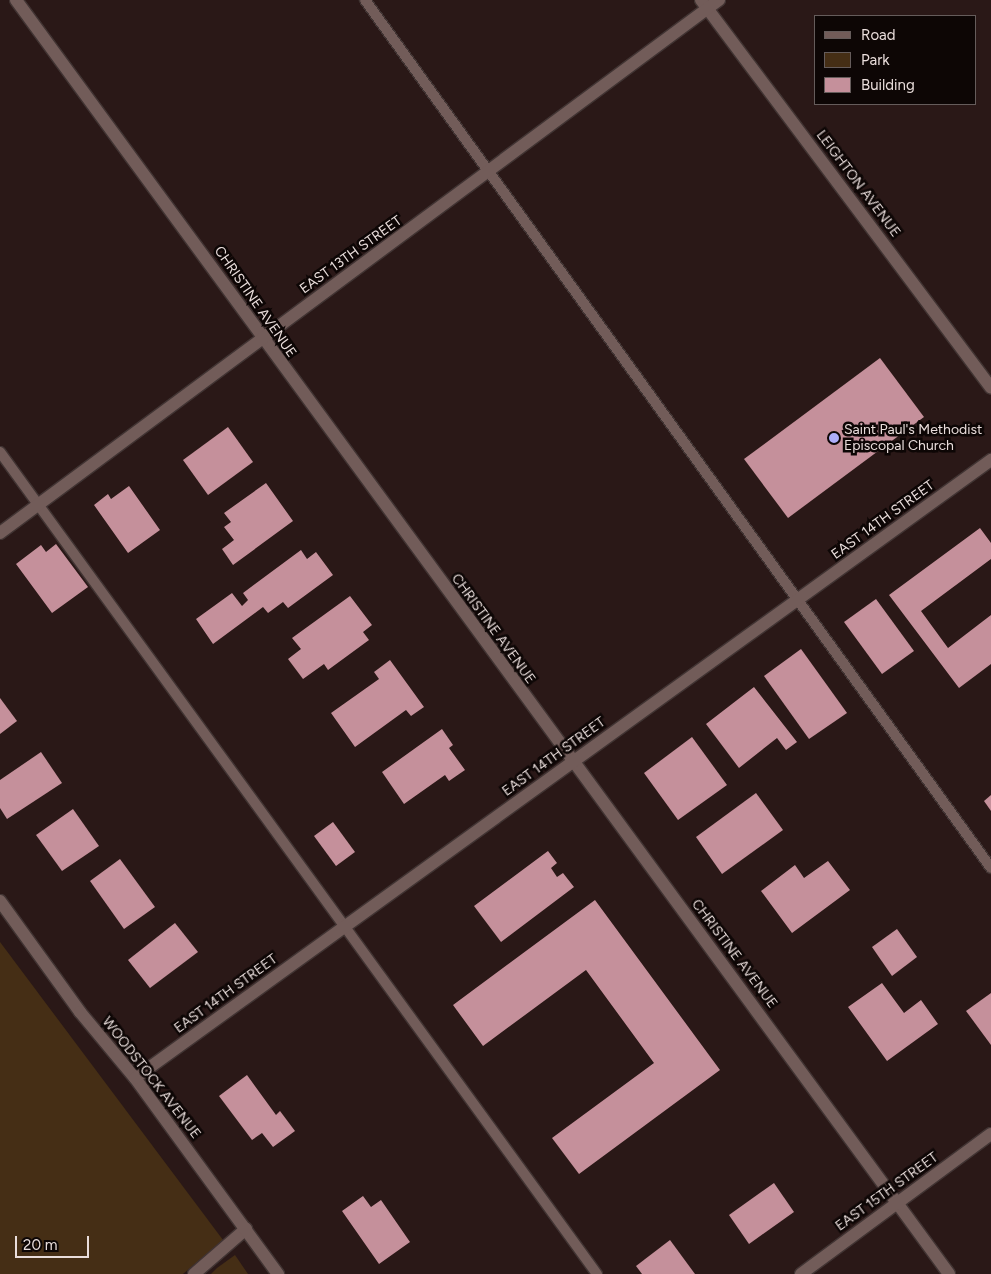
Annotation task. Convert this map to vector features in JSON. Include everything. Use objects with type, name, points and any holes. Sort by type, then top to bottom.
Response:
[{"type":"street","name":"CHRISTINE AVENUE","points":[[16,0],[572,763],[793,1058],[896,1205],[949,1274]]},
{"type":"street","name":"EAST 13TH STREET","points":[[0,533],[488,172],[704,4],[719,0]]},
{"type":"street","name":"LEIGHTON AVENUE","points":[[704,4],[991,387]]},
{"type":"street","name":"EAST 14TH STREET","points":[[135,1078],[991,460]]},
{"type":"street","name":"WOODSTOCK AVENUE","points":[[0,901],[80,1012],[135,1078],[278,1274]]},
{"type":"street","name":"EAST 15TH STREET","points":[[801,1274],[991,1134]]},
{"type":"street","points":[[194,1274],[246,1230]]},
{"type":"lane","points":[[364,0],[796,601],[991,868]]},
{"type":"lane","points":[[0,452],[343,928],[597,1274]]},
{"type":"green space","points":[[0,942],[223,1240],[183,1274],[0,1274]]},
{"type":"green space","points":[[235,1255],[248,1274],[211,1274],[217,1268]]},
{"type":"building","name":"Saint Paul's Methodist Episcopal Church","points":[[880,358],[924,417],[788,518],[744,459]]},
{"type":"building","points":[[228,427],[253,462],[208,495],[183,460]]},
{"type":"building","points":[[266,483],[293,521],[233,565],[222,549],[234,540],[224,527],[231,522],[224,513]]},
{"type":"building","points":[[129,486],[160,530],[128,553],[94,505],[108,494],[111,499]]},
{"type":"building","points":[[980,528],[991,543],[991,559],[921,611],[948,648],[991,615],[991,664],[959,688],[889,595]]},
{"type":"building","points":[[56,544],[88,587],[52,613],[16,564],[41,545],[46,552]]},
{"type":"building","points":[[301,550],[307,559],[316,552],[333,575],[288,608],[283,602],[268,613],[263,607],[213,644],[196,619],[232,593],[242,606],[248,600],[243,593]]},
{"type":"building","points":[[350,596],[372,625],[363,632],[369,640],[328,670],[324,664],[303,679],[288,659],[301,649],[292,638]]},
{"type":"building","points":[[876,599],[914,651],[882,674],[844,622]]},
{"type":"building","points":[[801,649],[847,713],[809,739],[764,676]]},
{"type":"building","points":[[390,660],[424,707],[411,716],[406,710],[355,747],[331,713],[379,679],[374,672]]},
{"type":"building","points":[[754,687],[797,742],[786,750],[777,738],[739,768],[706,724]]},
{"type":"building","points":[[0,698],[17,721],[0,734]]},
{"type":"building","points":[[442,729],[453,745],[449,748],[465,770],[449,781],[445,775],[404,804],[382,772]]},
{"type":"building","points":[[692,737],[727,785],[678,820],[644,773]]},
{"type":"building","points":[[41,752],[62,783],[7,819],[0,808],[0,780]]},
{"type":"building","points":[[756,793],[783,830],[722,874],[696,837]]},
{"type":"building","points":[[991,795],[991,811],[984,801]]},
{"type":"building","points":[[73,809],[99,846],[62,871],[36,835]]},
{"type":"building","points":[[333,822],[355,852],[336,866],[314,836]]},
{"type":"building","points":[[548,851],[557,863],[551,868],[557,877],[563,873],[574,887],[501,942],[474,906]]},
{"type":"building","points":[[120,859],[155,907],[124,929],[90,881]]},
{"type":"building","points":[[828,861],[850,890],[792,933],[761,891],[795,865],[804,878]]},
{"type":"building","points":[[595,900],[720,1070],[579,1174],[552,1138],[654,1063],[586,970],[483,1046],[453,1005]]},
{"type":"building","points":[[175,923],[198,952],[150,988],[128,960]]},
{"type":"building","points":[[897,929],[917,957],[892,976],[872,947]]},
{"type":"building","points":[[882,983],[904,1013],[921,1000],[938,1024],[887,1061],[848,1007]]},
{"type":"building","points":[[991,993],[991,1045],[966,1011]]},
{"type":"building","points":[[247,1075],[276,1115],[280,1111],[295,1131],[273,1147],[262,1133],[252,1140],[219,1096]]},
{"type":"building","points":[[774,1183],[794,1212],[749,1244],[729,1215]]},
{"type":"building","points":[[363,1196],[371,1207],[381,1200],[410,1242],[379,1264],[342,1211]]},
{"type":"building","points":[[670,1240],[695,1274],[642,1274],[636,1266]]},
{"type":"place","name":"Saint Paul's Methodist Episcopal Church","points":[[834,438]]}]
